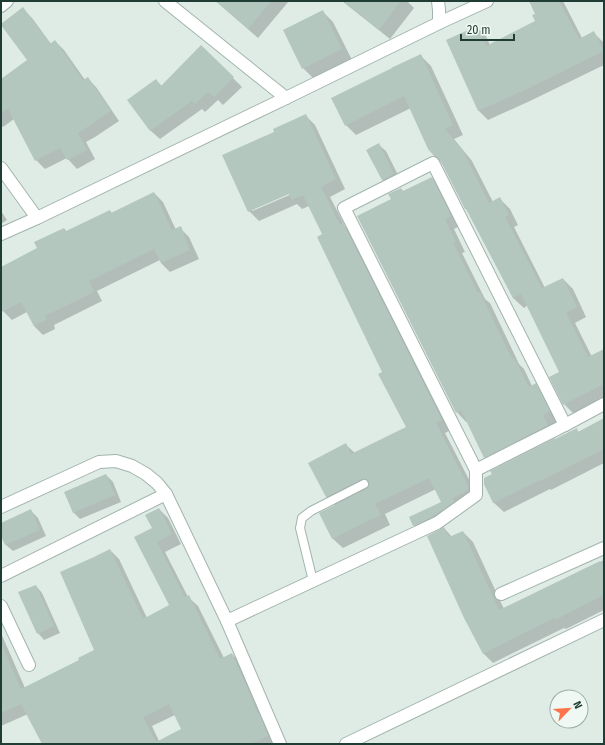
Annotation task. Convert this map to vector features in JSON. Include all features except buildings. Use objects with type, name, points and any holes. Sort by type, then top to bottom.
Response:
[{"type":"street","points":[[1,6],[7,1]]},
{"type":"street","points":[[165,1],[286,98]]},
{"type":"street","points":[[438,1],[439,23]]},
{"type":"street","points":[[1,234],[487,1]]},
{"type":"street","points":[[227,621],[437,523],[476,495],[476,470],[344,208],[433,163],[565,425]]},
{"type":"street","points":[[1,168],[37,218]]},
{"type":"street","points":[[476,470],[604,404]]},
{"type":"street","points":[[1,506],[99,462],[116,461],[132,466],[158,483],[166,494],[227,621],[280,744]]},
{"type":"street","points":[[1,576],[166,494]]},
{"type":"street","points":[[501,594],[604,548]]},
{"type":"street","points":[[1,606],[29,665]]},
{"type":"street","points":[[346,744],[604,620]]},
{"type":"lane","points":[[313,581],[300,528],[302,518],[311,511],[364,484]]}]
